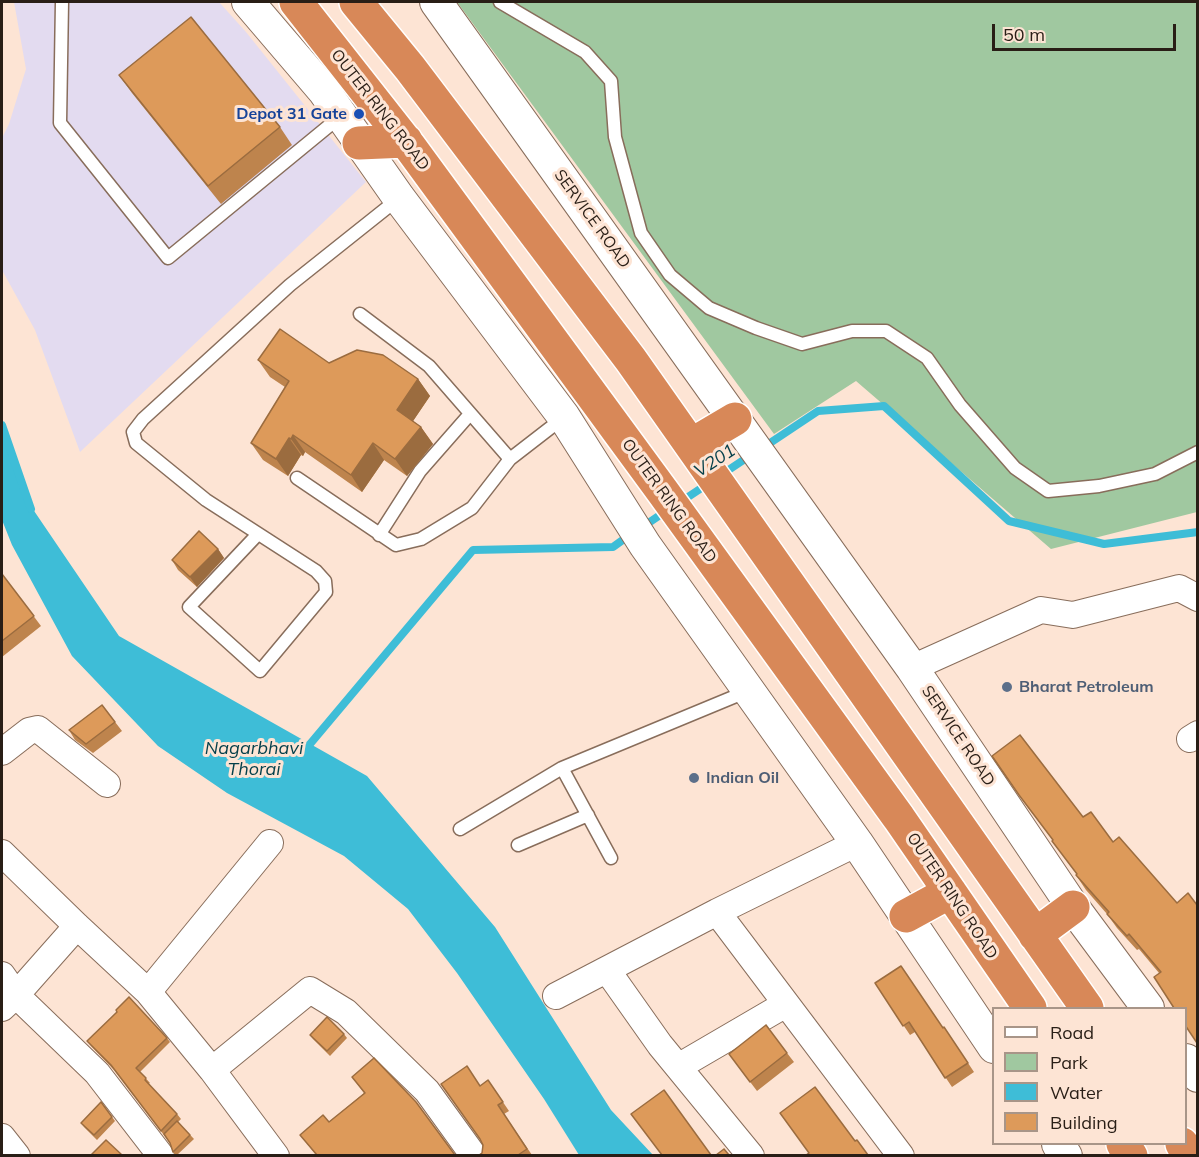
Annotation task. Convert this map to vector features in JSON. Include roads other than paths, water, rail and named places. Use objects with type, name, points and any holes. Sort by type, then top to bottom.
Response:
[{"type":"highway","name":"OUTER RING ROAD","points":[[296,2],[406,141],[663,492],[899,818],[1029,1007]]},
{"type":"highway","points":[[356,2],[410,68],[632,360],[1086,1007]]},
{"type":"highway","points":[[359,143],[406,141]]},
{"type":"highway","points":[[698,455],[741,428]]},
{"type":"highway","points":[[906,916],[950,892]]},
{"type":"highway","points":[[1035,935],[1073,907]]},
{"type":"street","points":[[248,2],[324,91],[399,198],[564,417],[629,516],[645,545],[857,843],[992,1045]]},
{"type":"street","name":"SERVICE ROAD","points":[[436,2],[912,668],[1073,907],[1147,1007]]},
{"type":"street","points":[[912,668],[1041,610],[1073,615],[1179,588],[1197,598]]},
{"type":"street","points":[[2,752],[29,731],[38,729],[107,784]]},
{"type":"street","points":[[148,992],[270,843]]},
{"type":"street","points":[[556,996],[717,912],[857,843]]},
{"type":"street","points":[[2,853],[77,927],[148,992],[212,1070],[276,1155]]},
{"type":"street","points":[[717,912],[901,1155]]},
{"type":"street","points":[[77,927],[6,993],[98,1073],[161,1155]]},
{"type":"street","points":[[607,970],[678,1067],[751,1155]]},
{"type":"street","points":[[212,1070],[310,990],[346,1012],[427,1091],[474,1155]]},
{"type":"street","points":[[678,1067],[786,1004]]},
{"type":"street","points":[[1187,1062],[1197,1076]]},
{"type":"street","points":[[2,1137],[18,1155]]},
{"type":"lane","points":[[62,2],[60,123],[168,258],[330,125],[338,113]]},
{"type":"lane","points":[[500,2],[585,52],[611,81],[615,137],[641,233],[670,274],[709,308],[802,344],[852,331],[886,331],[927,358],[960,405],[1015,468],[1048,491],[1099,486],[1155,474],[1197,452]]},
{"type":"lane","points":[[258,534],[189,607],[260,671],[326,592],[324,581],[316,572],[258,534],[206,500],[136,443],[133,432],[143,419],[291,285],[399,198]]},
{"type":"lane","points":[[360,314],[429,366],[510,459]]},
{"type":"lane","points":[[379,534],[420,471],[470,414]]},
{"type":"lane","points":[[297,478],[396,545],[421,539],[472,508],[510,459],[564,417]]},
{"type":"lane","points":[[460,829],[562,768],[749,690]]},
{"type":"lane","points":[[562,768],[611,858]]},
{"type":"lane","points":[[518,845],[588,814]]},
{"type":"water","name":"Nagarbhavi Thorai","points":[[2,425],[28,502],[119,636],[367,776],[495,927],[611,1110],[653,1155],[579,1155],[544,1099],[457,973],[408,909],[344,856],[227,793],[158,746],[72,656],[12,545],[2,520]]},
{"type":"waterway","name":"V201","points":[[764,447],[818,411],[884,406],[1009,521],[1104,544],[1198,532]]},
{"type":"waterway","name":"Nagarbhavi Thorai","points":[[2,425],[31,509]]},
{"type":"waterway","name":"V201","points":[[721,475],[751,455]]},
{"type":"waterway","name":"V201","points":[[679,503],[709,483]]},
{"type":"waterway","name":"V201","points":[[641,528],[666,511]]},
{"type":"waterway","name":"V201","points":[[305,750],[473,550],[613,547],[631,534]]},
{"type":"place","name":"Depot 31 Gate","points":[[359,114]]},
{"type":"place","name":"Bharat Petroleum","points":[[1007,687]]},
{"type":"place","name":"Indian Oil","points":[[694,778]]}]
